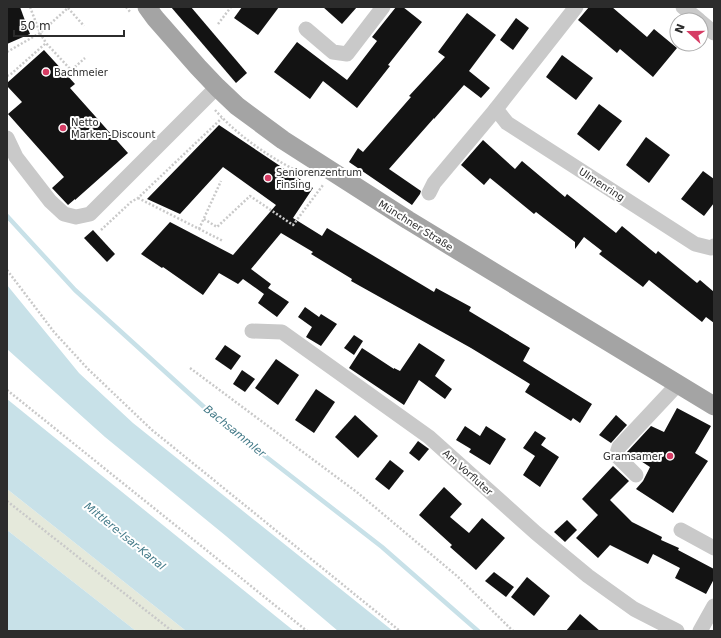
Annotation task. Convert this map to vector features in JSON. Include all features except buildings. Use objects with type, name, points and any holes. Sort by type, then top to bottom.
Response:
[{"type":"main road","name":"Münchner Straße","points":[[147,7],[154,18],[198,68],[217,87],[238,106],[283,140],[555,311],[714,406]]},
{"type":"street","points":[[306,29],[333,52],[347,54],[383,7]]},
{"type":"street","points":[[429,193],[434,183],[496,109],[576,7]]},
{"type":"street","points":[[7,138],[16,157],[50,202],[64,214],[76,217],[90,214],[217,87]]},
{"type":"street","name":"Ulmenring","points":[[496,109],[507,123],[695,244],[711,248],[714,246]]},
{"type":"street","name":"Am Vorfluter","points":[[252,331],[282,332],[288,336],[429,437],[531,528],[588,576],[634,609],[676,631]]},
{"type":"street","points":[[636,475],[618,457],[617,454],[619,447],[678,384]]},
{"type":"street","points":[[681,530],[714,548]]},
{"type":"street","points":[[700,631],[714,606]]},
{"type":"path","points":[[30,7],[40,33],[46,43],[71,70]]},
{"type":"path","points":[[218,24],[231,7]]},
{"type":"path","points":[[7,52],[40,33],[68,8],[84,26]]},
{"type":"path","points":[[7,76],[46,43]]},
{"type":"path","points":[[66,75],[85,58]]},
{"type":"path","points":[[101,230],[131,202],[138,198],[222,118]]},
{"type":"path","points":[[199,229],[222,181]]},
{"type":"path","points":[[204,219],[217,227],[250,196],[293,225],[323,185]]},
{"type":"path","points":[[138,198],[223,241]]},
{"type":"path","points":[[7,270],[54,332],[88,369],[152,430],[400,631]]},
{"type":"path","points":[[190,368],[358,493],[457,576],[513,631]]},
{"type":"path","points":[[7,390],[307,631]]},
{"type":"path","points":[[7,501],[172,631]]},
{"type":"shaded area","points":[[7,489],[186,631],[136,631],[7,530]]},
{"type":"water","points":[[7,285],[79,373],[133,423],[393,631],[338,631],[226,536],[105,437],[7,349]]},
{"type":"water","name":"Mittlere-Isar-Kanal","points":[[7,399],[294,631],[186,631],[7,489]]},
{"type":"water","points":[[7,530],[136,631],[7,631]]},
{"type":"waterway","name":"Bachsammler","points":[[7,216],[75,290],[215,417],[382,547],[478,631]]},
{"type":"place","name":"Bachmeier","points":[[46,72]]},
{"type":"place","name":"Netto Marken-Discount","points":[[63,128]]},
{"type":"place","name":"Seniorenzentrum Finsing","points":[[268,178]]},
{"type":"place","name":"Gramsamer","points":[[670,456]]}]
